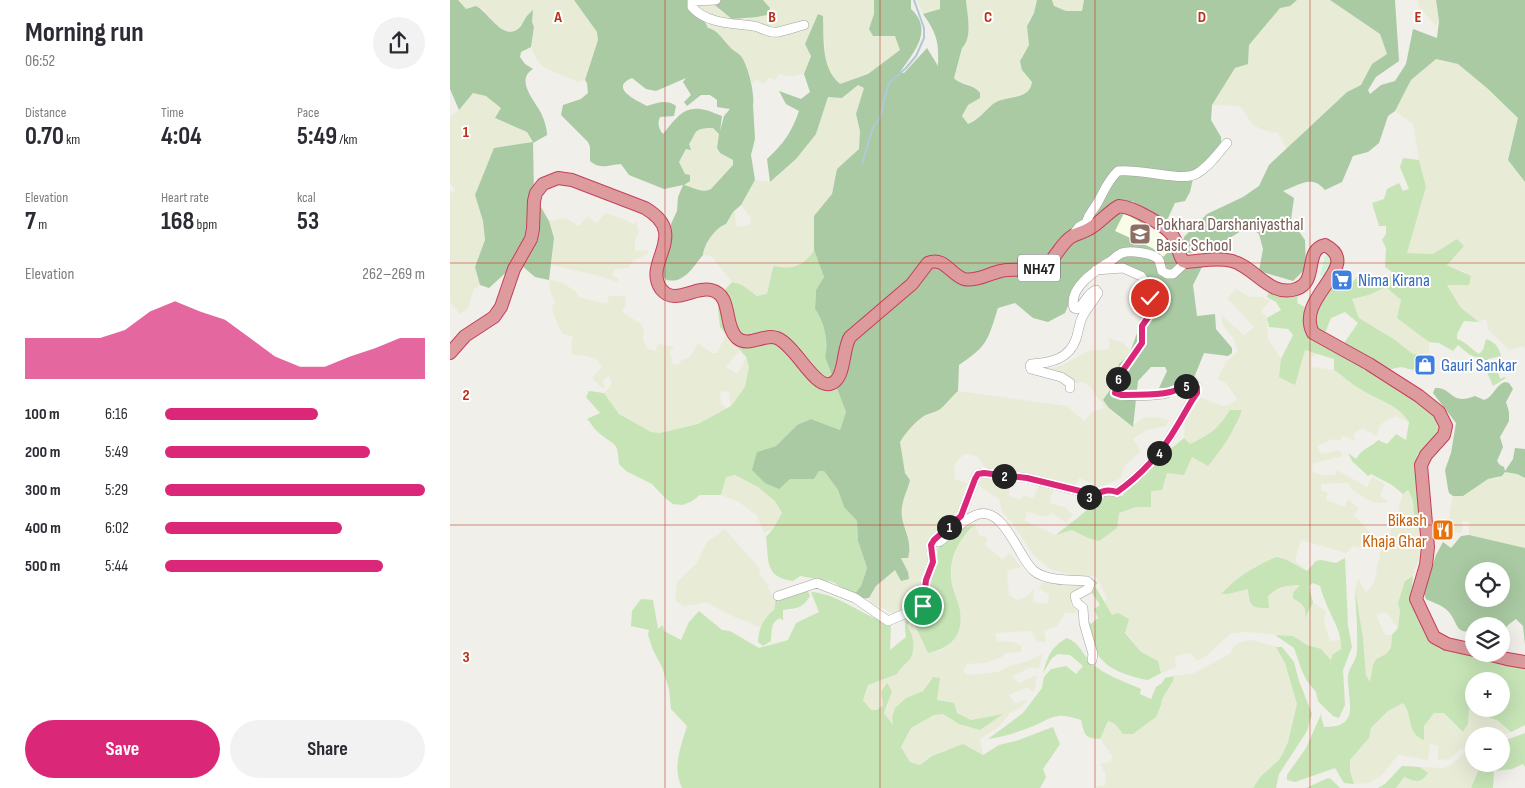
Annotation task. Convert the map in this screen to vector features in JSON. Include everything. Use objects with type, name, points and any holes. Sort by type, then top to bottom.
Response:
[{"type":"highway","name":"NH47","points":[[450,353],[465,336],[489,320],[501,307],[514,269],[531,239],[536,193],[543,184],[558,178],[572,180],[645,208],[655,214],[663,223],[665,232],[657,275],[659,284],[665,293],[673,296],[703,289],[716,292],[725,303],[730,326],[739,339],[749,341],[768,337],[780,339],[795,352],[816,380],[826,384],[833,383],[839,377],[845,346],[850,337],[912,284],[928,263],[940,262],[956,275],[966,280],[975,279],[1001,270],[1039,268],[1048,262],[1072,236],[1089,230],[1117,207],[1126,207],[1166,229],[1175,239],[1181,258],[1186,262]]},
{"type":"highway","points":[[1186,262],[1216,259],[1232,261],[1273,286],[1286,291],[1303,285],[1309,276],[1312,255],[1319,246],[1325,245],[1334,251],[1338,260],[1336,268],[1311,309],[1309,325],[1313,333],[1370,364],[1419,396],[1439,412],[1445,421],[1446,430],[1444,435],[1426,455],[1421,465],[1428,547],[1426,565],[1416,598],[1434,637],[1447,644],[1465,648]]},
{"type":"highway","points":[[1510,660],[1525,662]]},
{"type":"street","points":[[716,0],[692,1],[692,7],[701,16],[737,25],[754,26],[767,32],[778,32],[787,28],[804,25]]},
{"type":"street","points":[[1072,236],[1079,227],[1086,223],[1089,213],[1118,171],[1128,170],[1186,176],[1195,175],[1227,143]]},
{"type":"street","points":[[1070,388],[1070,383],[1061,377],[1031,369],[1030,366],[1032,364],[1048,363],[1068,353],[1076,340],[1082,319],[1098,293],[1096,290],[1092,292],[1081,307],[1077,309],[1072,306],[1076,292],[1085,278],[1122,253],[1142,253],[1155,257],[1159,261],[1162,271],[1167,274],[1173,274],[1186,262]]},
{"type":"street","points":[[778,596],[816,583],[855,598],[888,621],[923,606],[926,580],[933,562],[931,545],[934,540],[961,516],[978,474],[1027,478],[1084,492],[1089,497],[1102,490],[1117,492],[1130,482],[1159,453],[1197,393],[1197,387],[1194,384],[1164,394],[1121,395],[1115,393],[1119,376],[1142,343],[1142,326],[1151,313],[1148,289],[1141,276],[1123,268],[1096,270]]},
{"type":"street","points":[[931,545],[952,533],[964,522],[978,514],[988,514],[999,521],[1034,572],[1049,577],[1087,581],[1090,584],[1088,589],[1075,596],[1077,603],[1083,608],[1084,624],[1093,654],[1092,660]]},
{"type":"shaded area","points":[[458,0],[574,0],[597,32],[598,40],[585,80],[578,82],[543,67],[536,59],[531,47],[534,27],[525,18],[522,25],[513,31],[501,30],[492,22],[483,9],[476,6],[466,9]]},
{"type":"shaded area","points":[[763,0],[874,0],[874,14],[869,29],[873,36],[895,36],[900,50],[868,74],[840,84],[832,78],[826,64],[823,17],[804,74],[786,76],[780,73],[775,80],[768,78],[763,83],[757,79],[752,84],[747,66],[740,55],[708,29],[694,2],[712,3],[723,13],[743,19],[767,15],[770,8]]},
{"type":"shaded area","points":[[917,0],[940,0],[940,9],[923,14]]},
{"type":"shaded area","points":[[966,0],[1037,0],[1034,13],[1028,21],[1029,45],[1021,57],[1022,70],[1032,82],[1031,87],[1025,93],[997,102],[968,124],[962,116],[968,105],[980,98],[969,84],[959,83],[954,78],[968,32]]},
{"type":"shaded area","points":[[1052,0],[1084,0],[1082,11],[1066,11],[1054,6]]},
{"type":"shaded area","points":[[1297,0],[1330,0],[1380,34],[1387,54],[1372,64],[1361,85],[1347,92],[1299,136],[1287,150],[1278,133],[1263,130],[1253,125],[1240,106],[1212,105],[1235,68],[1248,64],[1249,45],[1280,7],[1290,6]]},
{"type":"shaded area","points":[[1418,0],[1436,0],[1439,21],[1436,26],[1418,5]]},
{"type":"shaded area","points":[[1435,59],[1458,64],[1487,88],[1518,118],[1508,160],[1525,182],[1525,349],[1524,346],[1509,350],[1488,330],[1487,321],[1484,319],[1479,322],[1461,308],[1447,285],[1467,273],[1447,265],[1464,246],[1457,239],[1433,254],[1407,253],[1426,187],[1413,124],[1395,111],[1411,80]]},
{"type":"shaded area","points":[[858,85],[864,88],[856,114],[860,131],[859,149],[838,169],[832,194],[814,216],[814,250],[810,258],[802,265],[782,268],[770,275],[768,294],[757,296],[742,285],[732,282],[711,256],[703,255],[703,251],[713,234],[720,226],[726,224],[733,212],[735,212],[736,226],[741,227],[750,224],[751,218],[741,205],[755,180],[770,182],[816,134],[828,96],[842,98]]},
{"type":"shaded area","points":[[473,93],[486,96],[495,101],[502,108],[496,119],[527,132],[533,143],[475,195],[483,221],[485,240],[475,267],[480,285],[474,289],[468,308],[460,314],[450,302],[450,191],[454,193],[455,189],[450,183],[450,117],[459,110]]},
{"type":"shaded area","points":[[713,128],[719,134],[717,149],[720,153],[733,160],[733,165],[711,189],[707,191],[697,190],[684,185],[685,174],[679,162],[697,129]]},
{"type":"shaded area","points":[[605,213],[633,224],[636,222],[639,232],[635,240],[635,251],[648,250],[648,254],[634,260],[628,268],[615,269],[612,276],[619,279],[617,282],[600,276],[551,265],[554,238],[549,221],[565,218],[579,226],[587,216],[597,223]]},
{"type":"shaded area","name":"Pokhara Darshaniyasthal Basic School","points":[[1124,213],[1164,236],[1172,248],[1163,258],[1152,248],[1115,231]]},
{"type":"shaded area","points":[[549,280],[563,283],[575,291],[579,297],[607,304],[609,296],[626,296],[622,312],[641,324],[644,331],[643,340],[648,349],[655,351],[658,344],[674,347],[670,352],[671,363],[678,365],[682,360],[688,358],[698,343],[712,353],[717,353],[726,335],[740,350],[726,367],[737,374],[746,358],[749,367],[745,387],[731,406],[729,392],[720,391],[721,404],[728,409],[698,424],[660,433],[651,432],[643,428],[619,414],[604,393],[612,384],[609,376],[603,381],[605,386],[603,389],[592,378],[602,367],[597,360],[587,356],[572,355],[573,336],[562,334],[553,313],[552,305],[556,304],[551,294]]},
{"type":"shaded area","points":[[1386,287],[1401,300],[1416,331],[1429,342],[1429,356],[1413,354],[1395,340],[1359,318],[1352,299],[1369,295]]},
{"type":"shaded area","points":[[1236,289],[1250,297],[1261,297],[1270,301],[1261,311],[1267,318],[1268,339],[1281,362],[1305,350],[1318,354],[1311,357],[1312,367],[1334,370],[1359,389],[1404,413],[1409,422],[1395,416],[1381,424],[1376,436],[1363,428],[1353,434],[1356,441],[1342,436],[1340,441],[1333,439],[1317,446],[1321,454],[1340,450],[1343,456],[1313,463],[1312,472],[1321,475],[1335,475],[1337,470],[1367,487],[1372,477],[1385,484],[1380,495],[1388,502],[1377,503],[1368,500],[1351,489],[1349,483],[1321,484],[1321,490],[1328,493],[1326,500],[1345,507],[1348,499],[1359,508],[1354,515],[1374,537],[1367,546],[1363,548],[1353,546],[1346,553],[1301,540],[1295,560],[1307,571],[1287,560],[1255,566],[1221,594],[1228,594],[1248,588],[1248,599],[1269,601],[1267,596],[1273,591],[1291,585],[1301,585],[1293,593],[1304,608],[1306,616],[1313,603],[1325,610],[1324,622],[1330,641],[1341,640],[1341,649],[1332,655],[1331,660],[1321,649],[1307,645],[1293,636],[1246,632],[1230,634],[1205,657],[1197,661],[1191,653],[1175,656],[1176,667],[1161,673],[1158,661],[1141,652],[1103,603],[1107,599],[1097,578],[1095,576],[1074,576],[1051,569],[1033,555],[1011,521],[1002,512],[999,499],[978,485],[983,477],[1010,482],[1009,496],[1020,499],[1023,496],[1033,498],[1039,485],[1053,491],[1049,503],[1065,507],[1073,515],[1066,523],[1052,513],[1046,517],[1027,512],[1025,521],[1056,535],[1072,530],[1088,538],[1118,513],[1136,507],[1167,473],[1174,473],[1192,457],[1217,456],[1237,425],[1230,410],[1219,427],[1207,436],[1190,444],[1184,438],[1185,420],[1198,396],[1222,406],[1229,405],[1237,399],[1226,383],[1217,379],[1227,361],[1238,351],[1234,339],[1223,326],[1221,315],[1244,335],[1254,327],[1227,298]]},
{"type":"shaded area","points":[[1109,338],[1123,343],[1130,350],[1118,374],[1109,408],[1132,426],[1143,418],[1156,417],[1169,420],[1166,426],[1146,430],[1133,439],[1141,451],[1124,467],[1121,478],[1093,490],[1094,484],[1079,478],[1076,486],[985,469],[977,456],[964,454],[954,465],[955,479],[966,483],[959,510],[928,541],[929,558],[921,578],[917,600],[895,614],[871,603],[869,599],[876,586],[895,570],[908,572],[901,558],[911,548],[901,508],[910,480],[905,473],[900,442],[908,430],[925,416],[936,412],[949,402],[951,397],[958,391],[1067,406],[1084,421],[1091,413],[1104,407],[1091,388],[1084,382],[1074,383],[1046,370],[1063,365],[1088,351],[1109,349]]},
{"type":"shaded area","points":[[1505,472],[1517,474],[1525,478],[1525,548],[1469,535],[1469,521],[1462,521],[1462,533],[1455,532],[1449,518],[1453,496],[1463,496],[1488,479],[1498,478]]},
{"type":"shaded area","points":[[735,475],[758,487],[775,501],[782,513],[773,529],[764,533],[757,516],[739,502],[721,495],[726,477]]},
{"type":"shaded area","points":[[1407,489],[1413,501],[1414,516],[1419,526],[1420,556],[1413,576],[1405,581],[1398,603],[1400,611],[1398,628],[1386,612],[1376,615],[1385,635],[1392,635],[1391,648],[1386,654],[1376,659],[1370,683],[1366,675],[1363,638],[1355,589],[1358,578],[1366,593],[1374,583],[1380,552],[1387,544],[1391,530],[1399,519],[1399,507],[1403,494]]},
{"type":"shaded area","points":[[975,524],[979,535],[988,538],[985,545],[1003,560],[1008,554],[1012,555],[1021,567],[1007,571],[1009,595],[1017,600],[1027,596],[1034,589],[1033,602],[1048,604],[1049,594],[1039,589],[1042,583],[1050,581],[1084,584],[1083,587],[1073,593],[1071,604],[1078,613],[1065,613],[1057,626],[1044,631],[1046,642],[1036,640],[1031,631],[995,633],[997,641],[1013,642],[1022,646],[1020,652],[1005,653],[1002,657],[985,663],[967,664],[963,671],[968,675],[998,672],[1042,654],[1039,669],[1031,667],[1013,676],[1018,683],[1037,675],[1035,689],[1033,692],[1027,687],[1009,695],[1015,703],[1029,699],[1021,707],[1010,713],[1000,726],[980,739],[983,755],[946,750],[932,756],[920,765],[910,762],[901,746],[911,728],[934,715],[943,714],[959,724],[1002,715],[971,720],[957,713],[937,700],[930,679],[923,691],[906,698],[895,708],[892,718],[893,726],[884,713],[889,703],[881,692],[883,705],[877,710],[871,711],[863,700],[868,685],[897,674],[901,666],[910,658],[907,625],[912,618],[928,653],[941,650],[953,641],[960,629],[951,574],[952,564],[961,540]]},
{"type":"shaded area","points":[[725,529],[760,569],[759,573],[766,582],[771,594],[776,598],[774,610],[766,616],[760,627],[730,615],[706,602],[683,606],[675,600],[677,582],[696,564],[707,542]]},
{"type":"shaded area","points":[[1253,640],[1276,647],[1285,663],[1297,704],[1288,742],[1283,753],[1279,760],[1261,776],[1253,788],[1096,788],[1106,785],[1105,773],[1100,764],[1109,762],[1113,757],[1100,739],[1108,721],[1115,724],[1123,734],[1133,734],[1156,717],[1162,699],[1174,676],[1194,673],[1230,654],[1233,647],[1240,642]]},
{"type":"shaded area","points":[[1403,703],[1408,708],[1410,726],[1425,730],[1424,726],[1434,713],[1444,713],[1463,732],[1465,729],[1465,747],[1461,748],[1450,759],[1438,760],[1438,746],[1430,744],[1428,760],[1398,755],[1382,775],[1369,783],[1354,784],[1350,771],[1350,760],[1369,738],[1371,728],[1388,711]]},
{"type":"shaded area","points":[[1468,717],[1487,717],[1497,720],[1505,727],[1466,727]]},
{"type":"shaded area","points":[[1464,753],[1465,772],[1478,772],[1471,788],[1396,788],[1404,777],[1415,782],[1428,773],[1420,767],[1444,768],[1452,764]]},
{"type":"green space","points":[[450,0],[458,0],[466,9],[476,6],[503,30],[509,32],[515,31],[521,26],[533,10],[532,22],[534,27],[531,47],[521,52],[520,57],[525,64],[533,69],[528,74],[526,84],[542,115],[547,132],[547,135],[533,143],[534,195],[549,221],[554,238],[549,280],[535,277],[521,265],[512,267],[489,288],[480,285],[475,267],[485,240],[483,221],[475,195],[494,148],[533,142],[527,132],[495,118],[501,108],[486,96],[473,93],[459,110],[450,89]]},
{"type":"green space","points":[[574,0],[763,0],[770,8],[767,15],[732,19],[712,3],[694,2],[708,28],[717,33],[744,60],[752,87],[755,139],[751,155],[755,180],[741,205],[733,212],[726,224],[711,236],[703,255],[688,274],[673,281],[667,280],[660,274],[671,224],[677,211],[678,197],[683,185],[664,189],[629,175],[621,164],[605,166],[594,164],[590,161],[588,142],[561,115],[563,105],[581,99],[588,93],[585,80],[598,40],[597,32]],"holes":[[[632,78],[646,89],[656,91],[686,78],[683,82],[691,95],[684,102],[687,106],[701,95],[710,95],[717,100],[717,107],[730,109],[724,116],[720,131],[722,116],[702,109],[695,109],[682,113],[663,134],[659,126],[660,117],[674,116],[676,106],[665,102],[647,106],[632,98],[627,94],[623,86],[625,82]],[[707,128],[713,128],[719,134],[717,148],[720,153],[733,160],[733,165],[711,189],[704,191],[684,185],[690,181],[690,175],[685,174],[679,162],[686,149],[691,150],[689,144],[695,133]]]},
{"type":"green space","points":[[874,0],[911,0],[911,9],[918,17],[921,25],[919,41],[916,49],[900,72],[904,73],[927,48],[938,66],[936,38],[923,14],[940,9],[940,0],[966,0],[968,32],[954,78],[980,93],[980,98],[968,105],[962,116],[968,124],[998,101],[1022,95],[1030,88],[1032,82],[1022,70],[1020,61],[1029,45],[1027,26],[1034,13],[1037,0],[1052,0],[1054,6],[1066,11],[1082,11],[1084,0],[1297,0],[1290,6],[1280,8],[1249,45],[1248,64],[1235,68],[1212,105],[1211,120],[1221,137],[1222,155],[1206,173],[1193,179],[1190,192],[1185,201],[1175,203],[1167,220],[1132,201],[1128,208],[1145,219],[1142,223],[1124,213],[1115,231],[1152,248],[1163,257],[1172,248],[1181,259],[1200,262],[1202,267],[1193,285],[1197,316],[1215,314],[1216,329],[1232,348],[1232,353],[1228,356],[1204,353],[1193,380],[1169,389],[1159,388],[1167,371],[1165,367],[1151,367],[1138,381],[1133,427],[1109,408],[1103,400],[1114,383],[1119,364],[1129,355],[1144,314],[1144,276],[1123,266],[1092,269],[1078,282],[1065,313],[1048,322],[1033,318],[1015,303],[998,308],[985,342],[976,352],[959,365],[958,391],[939,410],[926,415],[917,422],[900,442],[905,473],[910,480],[902,514],[909,551],[908,558],[901,558],[908,572],[909,579],[901,581],[895,570],[876,586],[869,598],[859,599],[854,595],[861,586],[867,568],[858,541],[857,521],[844,507],[838,490],[824,471],[819,471],[814,479],[790,479],[779,489],[765,483],[752,470],[757,452],[776,446],[797,425],[811,419],[840,430],[846,412],[825,357],[825,332],[821,319],[815,309],[816,290],[824,277],[814,250],[814,216],[832,194],[837,169],[859,149],[860,131],[856,114],[864,88],[858,85],[842,98],[828,97],[816,134],[796,159],[770,182],[767,159],[787,137],[799,111],[786,104],[779,91],[801,99],[810,92],[804,74],[811,56],[805,44],[818,14],[823,16],[825,53],[829,70],[840,84],[868,74],[900,50],[895,36],[873,36],[869,29],[874,14]]},
{"type":"green space","points":[[1330,0],[1395,0],[1399,61],[1376,77],[1368,90],[1370,94],[1381,85],[1395,81],[1406,64],[1413,29],[1437,38],[1439,21],[1436,0],[1525,0],[1525,182],[1508,160],[1518,118],[1487,88],[1458,64],[1436,59],[1411,80],[1395,111],[1388,116],[1379,143],[1368,152],[1353,156],[1342,182],[1325,190],[1315,183],[1305,182],[1283,191],[1294,198],[1291,220],[1305,240],[1306,268],[1293,281],[1259,271],[1263,249],[1259,234],[1249,226],[1209,251],[1188,253],[1182,246],[1184,237],[1207,214],[1243,197],[1259,186],[1269,165],[1347,92],[1361,85],[1372,64],[1387,54],[1380,34]]},
{"type":"green space","points":[[1403,158],[1419,160],[1426,187],[1407,253],[1433,254],[1457,239],[1464,246],[1447,265],[1471,276],[1469,285],[1447,285],[1461,308],[1479,322],[1464,321],[1457,334],[1457,339],[1479,354],[1483,350],[1486,339],[1496,345],[1501,356],[1488,359],[1488,366],[1494,369],[1497,368],[1500,379],[1506,378],[1493,386],[1487,372],[1479,372],[1477,362],[1483,358],[1473,356],[1458,345],[1453,351],[1439,343],[1429,342],[1397,318],[1401,300],[1386,287],[1369,295],[1352,299],[1359,318],[1395,340],[1413,354],[1422,355],[1413,370],[1401,367],[1386,370],[1344,343],[1358,323],[1345,312],[1331,318],[1325,333],[1317,328],[1318,298],[1330,282],[1342,290],[1358,276],[1374,282],[1390,277],[1392,272],[1385,267],[1386,248],[1382,240],[1386,234],[1386,226],[1379,226],[1372,203],[1384,199],[1387,189],[1399,183],[1403,191],[1409,189],[1400,167]]},
{"type":"green space","points":[[814,250],[824,277],[816,290],[815,309],[821,319],[825,332],[825,357],[846,412],[840,430],[811,419],[797,425],[776,446],[757,452],[790,479],[814,479],[819,471],[824,471],[838,490],[844,507],[857,521],[858,541],[867,568],[861,586],[854,595],[833,582],[800,576],[793,581],[777,576],[768,560],[766,537],[782,513],[775,501],[758,487],[735,475],[726,477],[721,495],[700,495],[683,505],[673,504],[652,484],[626,471],[619,464],[614,444],[597,431],[587,419],[600,413],[586,397],[589,391],[604,393],[619,414],[651,432],[660,433],[698,424],[731,406],[745,387],[749,367],[746,357],[720,327],[718,309],[720,295],[732,282],[742,285],[757,296],[767,294],[774,266],[797,266],[806,260]]},
{"type":"green space","points":[[1329,254],[1331,263],[1326,278],[1320,275],[1325,256]]},
{"type":"green space","points":[[1270,288],[1298,293],[1297,303],[1309,309],[1305,322],[1433,413],[1440,432],[1417,455],[1416,475],[1420,498],[1419,526],[1414,516],[1413,501],[1408,490],[1403,494],[1392,485],[1371,474],[1368,476],[1352,461],[1348,453],[1356,459],[1378,440],[1387,444],[1396,434],[1406,440],[1409,422],[1399,411],[1357,387],[1334,370],[1334,359],[1305,350],[1295,385],[1279,377],[1281,359],[1293,335],[1288,329],[1269,327],[1267,318],[1281,310],[1276,302],[1267,297]]},
{"type":"green space","points":[[1505,382],[1509,383],[1513,389],[1506,402],[1509,421],[1500,437],[1503,447],[1497,461],[1504,467],[1505,471],[1513,459],[1515,448],[1525,449],[1525,478],[1517,474],[1505,472],[1502,476],[1488,479],[1463,496],[1453,496],[1449,493],[1445,470],[1451,453],[1456,423],[1433,393],[1435,388],[1441,388],[1456,398],[1461,399],[1475,396],[1484,400]]},
{"type":"green space","points":[[1230,410],[1242,410],[1232,432],[1213,460],[1208,466],[1192,457],[1184,475],[1167,473],[1162,490],[1151,491],[1151,507],[1136,507],[1119,513],[1117,528],[1099,541],[1072,530],[1056,535],[1109,494],[1122,496],[1157,460],[1184,438],[1190,444],[1208,434],[1217,427]]},
{"type":"green space","points":[[975,524],[957,547],[952,560],[951,579],[960,616],[959,631],[956,637],[945,647],[928,653],[912,619],[907,625],[913,641],[911,657],[897,674],[868,685],[863,700],[871,710],[877,710],[883,705],[881,692],[887,683],[892,691],[884,713],[893,725],[892,718],[895,708],[906,698],[923,691],[933,677],[940,678],[937,700],[954,703],[957,713],[971,720],[1003,714],[980,730],[959,724],[943,714],[934,715],[911,728],[901,747],[910,762],[920,765],[932,756],[963,744],[983,755],[999,745],[1016,741],[1053,727],[1060,744],[1043,769],[1046,777],[1040,788],[682,788],[679,780],[678,765],[680,749],[687,726],[671,709],[669,689],[662,667],[653,650],[648,635],[649,630],[631,626],[632,611],[641,599],[653,600],[658,629],[663,625],[664,631],[681,640],[689,622],[699,611],[722,630],[730,631],[759,648],[788,640],[796,623],[819,612],[811,592],[822,594],[842,601],[881,621],[891,624],[890,650],[906,637],[906,618],[926,611],[937,560],[937,549],[958,530]]},
{"type":"green space","points":[[1469,535],[1525,548],[1525,645],[1523,626],[1516,619],[1510,624],[1510,617],[1465,617],[1465,631],[1463,631],[1457,626],[1446,609],[1426,599],[1424,593],[1436,555],[1443,542],[1451,548],[1461,536]]},
{"type":"green space","points":[[1277,557],[1287,560],[1307,571],[1316,561],[1336,563],[1345,558],[1348,626],[1352,647],[1343,670],[1345,705],[1339,718],[1333,716],[1318,701],[1316,692],[1302,671],[1294,648],[1275,635],[1293,636],[1307,645],[1321,649],[1331,660],[1332,655],[1341,649],[1340,638],[1320,586],[1313,583],[1309,586],[1313,603],[1305,618],[1304,608],[1293,598],[1293,593],[1300,585],[1291,585],[1275,590],[1268,596],[1269,608],[1258,608],[1252,605],[1248,589],[1221,594],[1247,572]]},
{"type":"green space","points":[[1413,576],[1411,594],[1428,635],[1465,649],[1465,662],[1510,661],[1525,665],[1525,725],[1511,732],[1510,727],[1505,727],[1497,720],[1487,717],[1510,717],[1510,672],[1465,672],[1465,717],[1468,717],[1468,724],[1463,732],[1444,713],[1434,713],[1424,726],[1424,740],[1414,733],[1403,703],[1388,711],[1371,728],[1369,738],[1350,760],[1350,771],[1354,784],[1344,783],[1335,768],[1295,782],[1287,780],[1287,775],[1306,748],[1322,712],[1321,716],[1324,727],[1344,723],[1348,718],[1350,703],[1348,676],[1357,651],[1355,589],[1363,638],[1366,675],[1370,682],[1376,659],[1386,654],[1391,648],[1392,635],[1398,628],[1400,611],[1398,603],[1405,581]]},
{"type":"green space","points":[[1092,578],[1098,583],[1095,586],[1112,615],[1118,613],[1129,619],[1125,633],[1141,652],[1158,661],[1161,673],[1148,680],[1141,679],[1120,672],[1101,659],[1095,649],[1086,620],[1091,624],[1098,618],[1094,609],[1100,605],[1092,593],[1093,582],[1088,579]]},
{"type":"green space","points":[[807,589],[810,596],[802,606],[783,610],[783,621],[780,618],[775,622],[772,628],[771,641],[763,646],[758,642],[762,624],[774,610],[776,598]]},
{"type":"green space","points":[[1067,638],[1075,643],[1088,660],[1102,671],[1141,689],[1140,694],[1151,699],[1156,687],[1165,678],[1174,676],[1162,699],[1156,717],[1133,734],[1123,734],[1115,724],[1108,721],[1100,739],[1091,738],[1086,735],[1081,720],[1055,716],[1014,733],[988,739],[1023,713],[1042,688],[1044,677],[1051,669],[1066,666],[1076,674],[1083,666],[1070,655],[1058,654],[1052,658],[1043,673],[1051,652]]},
{"type":"green space","points":[[1276,647],[1282,647],[1294,662],[1312,714],[1307,731],[1279,774],[1276,788],[1253,788],[1261,776],[1279,760],[1283,753],[1288,742],[1297,704],[1285,663]]},
{"type":"green space","points":[[1525,733],[1525,767],[1523,764],[1510,769],[1510,739]]},
{"type":"green space","points":[[1402,766],[1420,767],[1428,773],[1423,779],[1417,781],[1404,777],[1396,788],[1378,788],[1385,784]]},
{"type":"green space","points":[[1478,772],[1494,772],[1493,788],[1471,788]]},
{"type":"green space","points":[[1328,778],[1340,788],[1306,788]]},
{"type":"waterway","points":[[862,164],[872,130],[881,115],[890,82],[916,56],[924,38],[924,28],[914,0]]},
{"type":"place","name":"Pokhara Darshaniyasthal Basic School","points":[[1140,234]]},
{"type":"place","name":"Nima Kirana","points":[[1342,280]]},
{"type":"place","name":"Gauri Sankar","points":[[1425,365]]},
{"type":"place","name":"Bikash Khaja Ghar","points":[[1443,530]]},
{"type":"route","points":[[923,606],[926,580],[933,562],[931,545],[934,540],[961,516],[978,474],[1027,478],[1084,492],[1089,497],[1102,490],[1117,492],[1130,482],[1159,453],[1197,393],[1197,387],[1194,384],[1189,385],[1164,394],[1121,395],[1115,393],[1119,376],[1142,343],[1142,326],[1151,313],[1150,298]]}]
